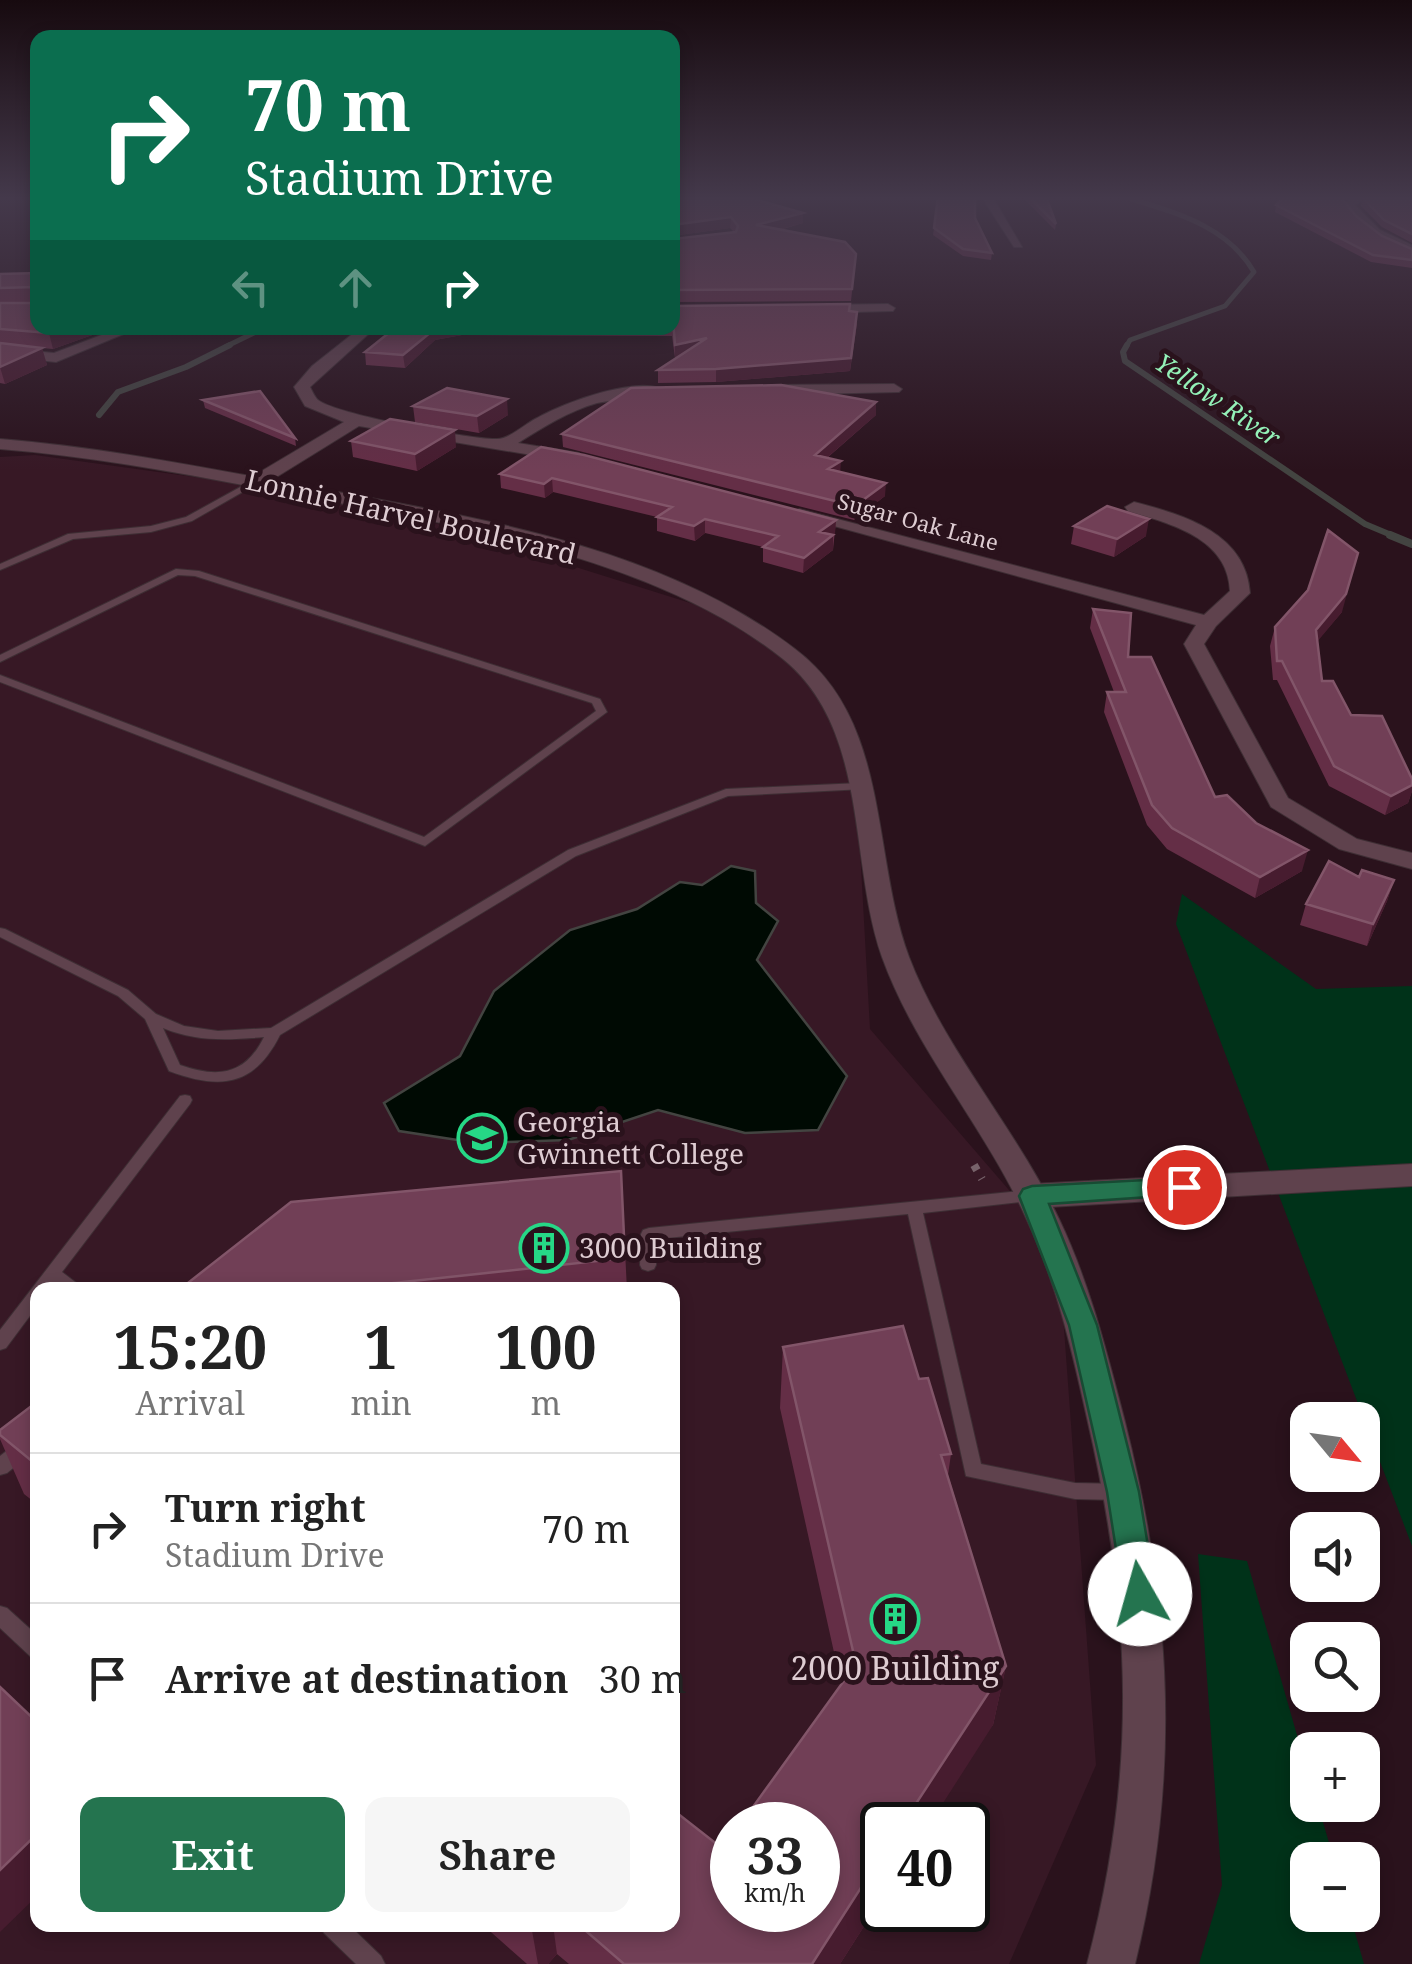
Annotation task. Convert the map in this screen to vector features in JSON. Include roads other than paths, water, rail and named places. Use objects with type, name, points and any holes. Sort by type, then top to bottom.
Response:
[{"type":"street","points":[[790,309],[888,308]]},
{"type":"street","points":[[0,352],[56,358],[114,335]]},
{"type":"street","points":[[359,335],[317,369],[302,387],[311,403],[356,422],[586,460]]},
{"type":"street","points":[[744,390],[894,389]]},
{"type":"street","points":[[504,445],[565,406],[630,392],[668,392]]},
{"type":"street","points":[[256,482],[356,422]]},
{"type":"street","name":"Lonnie Harvel Boulevard","points":[[0,444],[84,449],[256,482],[526,539],[604,561],[725,613],[793,657],[834,700],[844,722],[860,787],[886,928],[917,1008],[1032,1196],[1083,1325],[1123,1492],[1140,1594],[1147,1734],[1132,1862],[1111,1964]]},
{"type":"street","points":[[1134,506],[1193,528],[1228,553],[1238,567],[1240,593],[1208,622],[1194,644],[1279,802],[1348,844],[1412,861]]},
{"type":"street","name":"Sugar Oak Lane","points":[[776,508],[1208,622]]},
{"type":"street","points":[[1032,1196],[1412,1174]]},
{"type":"lane","points":[[0,568],[71,536],[150,530],[189,519],[256,482]]},
{"type":"lane","points":[[0,659],[176,572],[196,572],[596,700],[602,712],[425,842],[0,678]]},
{"type":"lane","points":[[0,932],[122,993],[151,1017],[181,1030],[218,1036],[274,1032],[572,853],[726,793],[860,787]]},
{"type":"lane","points":[[151,1017],[174,1068],[198,1078],[240,1075],[264,1055],[274,1032]]},
{"type":"lane","points":[[45,1282],[185,1100]]},
{"type":"lane","points":[[648,1264],[649,1234],[1032,1196]]},
{"type":"lane","points":[[914,1206],[973,1470],[1075,1492],[1123,1492]]},
{"type":"lane","points":[[52,1274],[62,1282]]},
{"type":"lane","points":[[0,1343],[30,1302]]},
{"type":"lane","points":[[0,1468],[30,1444]]},
{"type":"lane","points":[[0,1615],[30,1643]]},
{"type":"lane","points":[[339,1932],[373,1964]]},
{"type":"waterway","name":"Yellow River","points":[[1126,347],[1130,340],[1225,306],[1241,288]]},
{"type":"waterway","points":[[225,347],[250,335]]},
{"type":"waterway","points":[[99,415],[118,392],[186,367],[230,345]]},
{"type":"waterway","name":"Yellow River","points":[[1127,345],[1123,352],[1125,361],[1365,524],[1396,537]]},
{"type":"waterway","name":"Yellow River","points":[[1390,535],[1412,544]]},
{"type":"place","name":"Georgia Gwinnett College","points":[[482,1138]]},
{"type":"place","name":"3000 Building","points":[[544,1248]]},
{"type":"place","name":"2000 Building","points":[[895,1619]]}]
